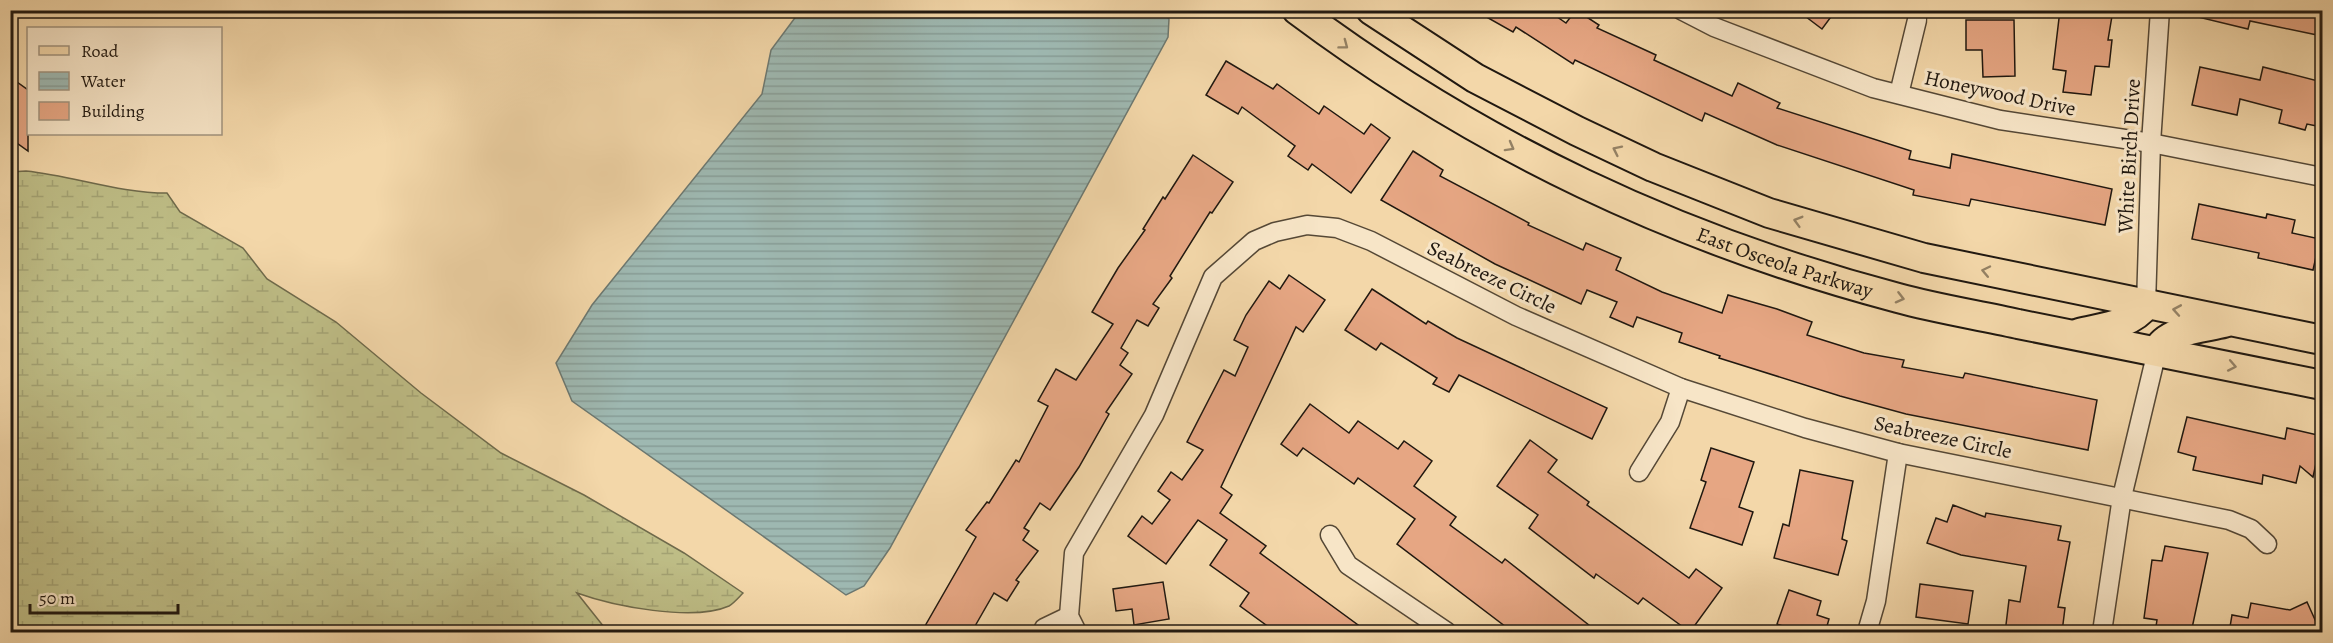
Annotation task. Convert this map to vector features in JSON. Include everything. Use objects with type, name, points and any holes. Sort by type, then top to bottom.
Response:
[{"type":"main road","name":"East Osceola Parkway","points":[[1297,10],[1360,58],[1450,114],[1553,171],[1639,211],[1756,256],[1900,299],[2322,385]]},
{"type":"main road","name":"East Osceola Parkway","points":[[1371,10],[1475,78],[1577,131],[1653,167],[1769,213],[1924,258],[2322,340]]},
{"type":"main road","points":[[2071,335],[2125,322],[2138,315],[2146,305]]},
{"type":"main road","points":[[2157,351],[2160,344],[2176,335],[2235,321]]},
{"type":"street","name":"Honeywood Drive","points":[[1681,10],[1714,27],[1873,88],[2000,120],[2151,143],[2322,177]]},
{"type":"street","name":"White Birch Drive","points":[[2146,305],[2151,143],[2160,10]]},
{"type":"street","points":[[1899,94],[1917,20]]},
{"type":"street","name":"Seabreeze Circle","points":[[1044,628],[1073,624],[1074,553],[1154,415],[1213,277],[1254,241],[1275,232],[1307,225],[1337,228],[1371,241],[1516,316],[1681,388],[1805,428],[1898,453],[2229,520],[2251,529],[2267,544]]},
{"type":"street","points":[[2102,633],[2122,497],[2157,351]]},
{"type":"street","points":[[1639,472],[1670,422],[1681,388]]},
{"type":"street","points":[[1867,633],[1876,602],[1898,453]]},
{"type":"street","points":[[1330,535],[1348,565],[1446,633]]},
{"type":"green space","points":[[26,171],[131,190],[167,193],[180,212],[243,248],[267,279],[336,322],[421,393],[501,453],[584,495],[684,553],[743,593],[729,606],[714,611],[695,613],[631,607],[577,593],[608,632],[11,632],[10,172]]},
{"type":"water","points":[[800,11],[1161,11],[1169,19],[1168,37],[890,548],[864,586],[846,595],[572,401],[556,363],[592,305],[762,94],[771,50]]},
{"type":"building","points":[[1474,10],[1547,10],[1566,23],[1576,10],[1599,25],[1597,28],[1656,55],[1654,60],[1732,96],[1738,83],[1780,103],[1777,108],[1911,151],[1909,159],[1950,168],[1952,154],[2112,189],[2105,225],[1971,199],[1969,206],[1913,195],[1914,190],[1777,145],[1705,113],[1702,121],[1575,60],[1573,64],[1516,27],[1513,32]]},
{"type":"building","points":[[1797,10],[1836,10],[1822,29]]},
{"type":"building","points":[[2060,10],[2113,10],[2108,40],[2112,40],[2109,67],[2095,66],[2091,95],[2063,92],[2066,71],[2053,69]]},
{"type":"building","points":[[2199,10],[2322,10],[2322,36],[2250,21],[2248,29],[2198,17]]},
{"type":"building","points":[[1966,20],[2014,20],[2015,76],[1983,77],[1982,50],[1966,50]]},
{"type":"building","points":[[1226,61],[1273,89],[1277,84],[1319,114],[1324,106],[1364,134],[1371,124],[1390,138],[1351,193],[1312,164],[1308,170],[1288,156],[1295,146],[1242,107],[1238,114],[1206,95]]},
{"type":"building","points":[[2200,67],[2260,80],[2263,67],[2322,82],[2322,127],[2307,124],[2305,130],[2279,123],[2282,110],[2240,99],[2237,115],[2192,105]]},
{"type":"building","points":[[10,77],[27,89],[28,151],[10,138]]},
{"type":"building","points":[[1413,151],[1443,170],[1440,176],[1529,223],[1528,225],[1583,250],[1586,243],[1621,258],[1616,270],[1662,292],[1722,313],[1728,295],[1777,309],[1812,322],[1807,335],[1864,353],[1904,360],[1902,367],[1963,378],[1965,373],[2097,400],[2088,450],[1906,414],[1840,396],[1719,358],[1720,356],[1679,342],[1682,333],[1637,317],[1633,327],[1610,317],[1617,302],[1587,290],[1581,304],[1495,264],[1381,200]]},
{"type":"building","points":[[1193,155],[1233,182],[1212,213],[1210,212],[1170,276],[1172,278],[1153,304],[1159,308],[1148,326],[1137,320],[1121,348],[1128,353],[1120,365],[1132,374],[1106,412],[1109,414],[1079,467],[1050,510],[1040,503],[1024,528],[1029,531],[1023,540],[1038,551],[1016,580],[1019,582],[1007,601],[994,593],[971,633],[921,633],[976,537],[966,530],[987,502],[989,503],[1016,460],[1019,462],[1048,406],[1038,401],[1056,369],[1076,380],[1113,324],[1092,312],[1118,268],[1145,230],[1143,229],[1163,197],[1165,199]]},
{"type":"building","points":[[2199,204],[2266,218],[2267,214],[2295,220],[2292,233],[2320,239],[2313,270],[2258,258],[2259,253],[2192,239]]},
{"type":"building","points":[[1289,275],[1325,300],[1303,332],[1296,327],[1221,487],[1232,495],[1220,513],[1266,546],[1260,553],[1369,633],[1277,633],[1240,606],[1249,593],[1210,565],[1227,540],[1198,520],[1166,564],[1128,536],[1142,516],[1152,524],[1170,500],[1158,491],[1171,472],[1182,480],[1203,450],[1187,442],[1224,370],[1235,376],[1248,347],[1234,340],[1246,315],[1269,281],[1280,289]]},
{"type":"building","points":[[1372,289],[1426,324],[1428,321],[1457,338],[1607,408],[1592,439],[1459,375],[1449,392],[1433,384],[1437,378],[1381,343],[1376,350],[1345,330]]},
{"type":"building","points":[[1310,404],[1349,433],[1358,421],[1398,449],[1404,441],[1432,461],[1414,486],[1456,517],[1450,525],[1502,563],[1505,559],[1599,633],[1514,633],[1397,544],[1415,519],[1358,478],[1354,484],[1303,448],[1297,456],[1281,444]]},
{"type":"building","points":[[2187,417],[2285,439],[2287,428],[2322,436],[2313,477],[2300,466],[2296,483],[2263,475],[2262,484],[2193,470],[2196,457],[2178,452]]},
{"type":"building","points":[[1530,440],[1557,460],[1548,472],[1589,502],[1587,505],[1689,578],[1696,569],[1722,588],[1690,632],[1643,598],[1638,604],[1596,574],[1594,578],[1529,528],[1538,515],[1497,486]]},
{"type":"building","points":[[1711,448],[1754,462],[1739,507],[1753,512],[1742,545],[1690,528],[1706,482],[1701,480]]},
{"type":"building","points":[[1800,470],[1853,481],[1842,539],[1847,541],[1838,575],[1774,558],[1783,524],[1789,526]]},
{"type":"building","points":[[1953,505],[1985,517],[1986,513],[2061,526],[2058,540],[2070,542],[2058,607],[2065,608],[2062,632],[2005,633],[2009,600],[2020,602],[2026,566],[1961,555],[1927,543],[1936,518],[1947,522]]},
{"type":"building","points":[[2165,546],[2208,553],[2191,633],[2155,633],[2157,620],[2144,618],[2152,560],[2162,561]]},
{"type":"building","points":[[1163,582],[1169,619],[1134,625],[1132,609],[1116,611],[1113,589]]},
{"type":"building","points":[[1920,584],[1973,591],[1968,624],[1916,617]]},
{"type":"building","points":[[1789,590],[1821,601],[1817,615],[1829,619],[1825,633],[1802,633],[1777,624]]},
{"type":"building","points":[[2307,602],[2321,633],[2229,633],[2232,615],[2248,618],[2251,603],[2290,610]]}]
